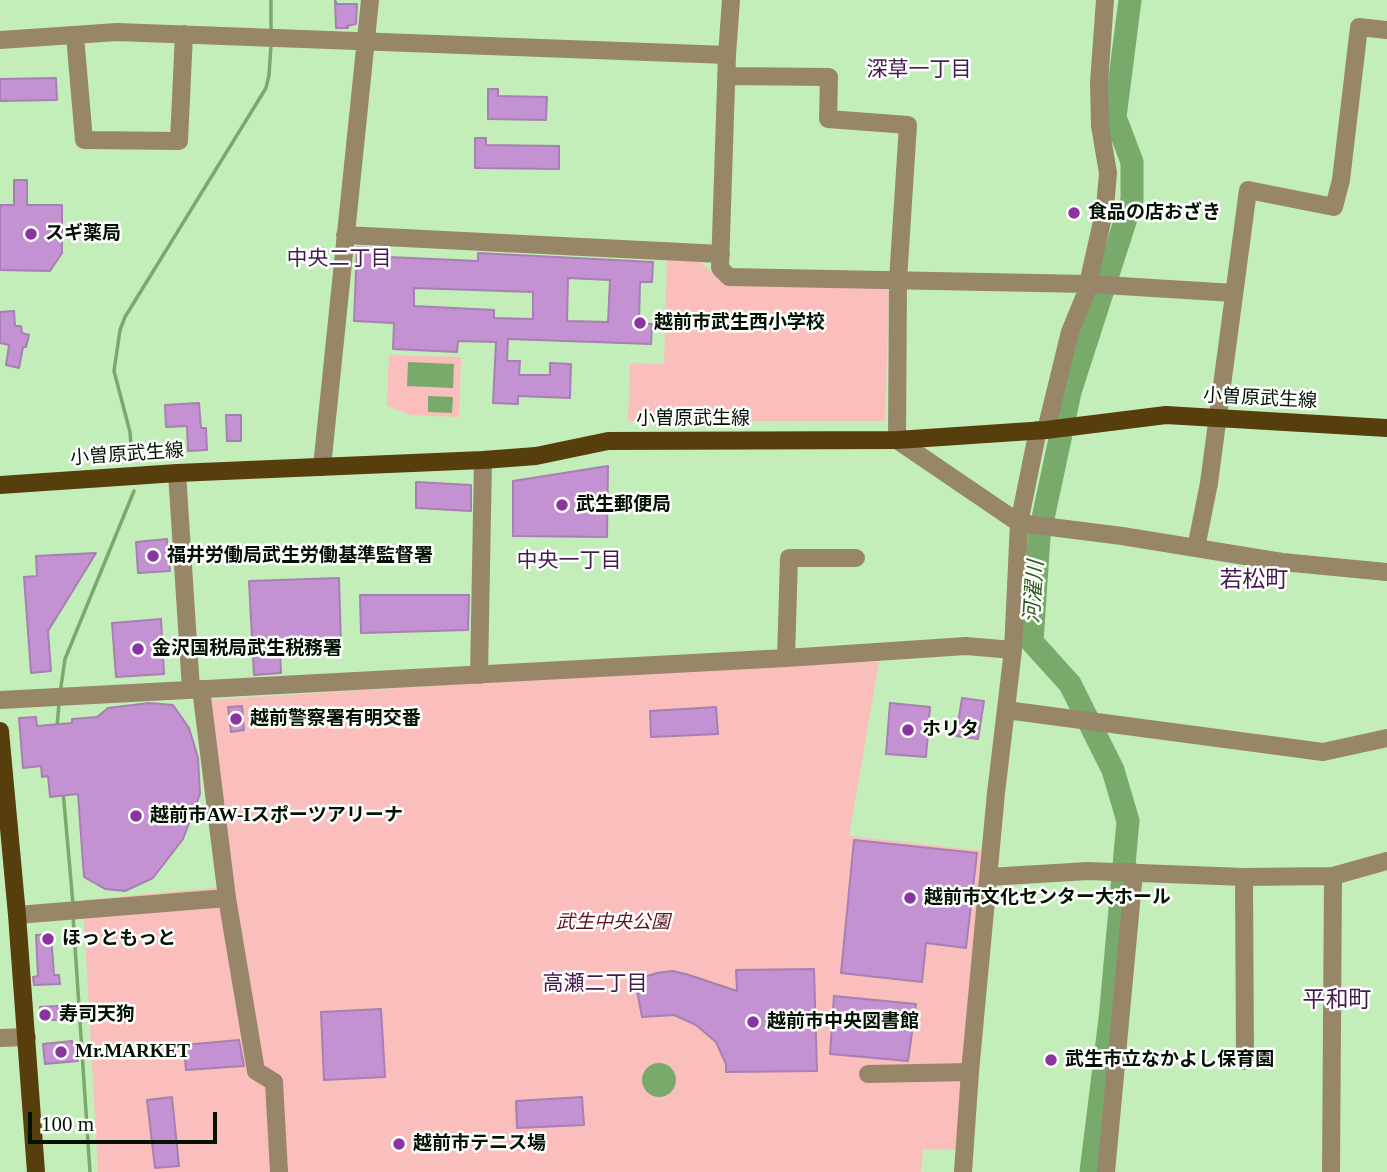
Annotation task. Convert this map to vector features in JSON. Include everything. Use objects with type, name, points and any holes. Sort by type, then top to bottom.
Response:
[{"type":"main road","name":"小曽原武生線","points":[[0,485],[177,473],[482,460],[536,456],[608,441],[897,440],[1049,429],[1151,416],[1181,415],[1387,428]]},
{"type":"main road","points":[[0,731],[36,1172]]},
{"type":"street","points":[[322,467],[370,0]]},
{"type":"street","points":[[732,0],[726,76],[720,268],[729,277],[1088,284],[1234,293]]},
{"type":"street","points":[[963,1172],[970,1072],[1013,650],[1020,523],[1049,429],[1070,332],[1088,284],[1105,208],[1108,173],[1100,126],[1099,83],[1105,0]]},
{"type":"street","points":[[1196,548],[1209,483],[1248,190],[1334,207],[1340,180],[1359,27],[1387,30]]},
{"type":"street","points":[[0,40],[117,32],[727,55]]},
{"type":"street","points":[[75,36],[84,140],[180,142],[184,34]]},
{"type":"street","points":[[726,76],[829,77],[828,118],[908,125],[898,280],[897,440],[1020,523],[1282,562],[1387,572]]},
{"type":"street","points":[[345,235],[721,254]]},
{"type":"street","points":[[479,675],[482,460]]},
{"type":"street","points":[[177,473],[196,689],[256,1071],[274,1082],[279,1172]]},
{"type":"street","points":[[786,658],[789,558],[856,558]]},
{"type":"street","points":[[0,700],[966,646],[1013,650]]},
{"type":"street","points":[[1006,710],[1323,752],[1387,738]]},
{"type":"street","points":[[989,877],[1088,871],[1244,877],[1333,876],[1387,861]]},
{"type":"street","points":[[1106,1172],[1134,872]]},
{"type":"street","points":[[1331,1172],[1333,876]]},
{"type":"street","points":[[1244,877],[1245,1061]]},
{"type":"street","points":[[17,915],[227,898]]},
{"type":"street","points":[[0,1038],[27,1037]]},
{"type":"street","points":[[867,1074],[970,1072]]},
{"type":"green space","points":[[667,258],[698,260],[724,283],[883,286],[889,293],[885,421],[628,421],[630,363],[664,364]]},
{"type":"green space","points":[[389,355],[461,357],[459,417],[410,415],[387,406]]},
{"type":"green space","name":"武生中央公園","points":[[879,662],[849,836],[984,851],[959,1150],[923,1149],[921,1172],[98,1172],[83,900],[234,886],[209,700],[789,663]]},
{"type":"shaded area","points":[[408,362],[454,364],[453,388],[407,386]]},
{"type":"shaded area","points":[[428,396],[453,397],[452,413],[428,412]]},
{"type":"shaded area","points":[[659,1063],[671,1068],[676,1080],[671,1092],[659,1097],[647,1092],[642,1080],[647,1068]]},
{"type":"building","points":[[335,0],[337,4],[357,4],[356,24],[347,26],[348,28],[336,28]]},
{"type":"building","points":[[56,78],[57,100],[0,101],[0,79]]},
{"type":"building","points":[[488,89],[498,89],[498,96],[547,97],[546,120],[488,119]]},
{"type":"building","points":[[475,138],[486,138],[486,145],[559,146],[559,169],[475,168]]},
{"type":"building","points":[[14,180],[27,180],[27,205],[62,205],[62,253],[50,271],[0,270],[0,205],[14,205]]},
{"type":"building","points":[[357,247],[389,249],[388,257],[478,261],[478,253],[653,262],[652,282],[640,282],[639,323],[652,324],[651,344],[508,339],[507,361],[520,361],[519,375],[550,375],[550,363],[571,364],[570,398],[518,396],[518,404],[493,403],[496,342],[458,341],[457,352],[393,349],[394,323],[354,321]],"holes":[[[568,278],[610,280],[608,322],[567,321]],[[414,288],[533,292],[533,319],[494,318],[494,310],[414,306]]]},
{"type":"building","points":[[14,311],[15,326],[21,326],[22,333],[29,335],[26,347],[23,347],[19,368],[6,365],[9,345],[0,343],[0,312]]},
{"type":"building","points":[[199,403],[201,428],[206,428],[207,450],[188,451],[187,426],[166,427],[165,405]]},
{"type":"building","points":[[226,415],[241,415],[241,441],[227,441]]},
{"type":"building","points":[[608,466],[607,537],[513,536],[513,481]]},
{"type":"building","points":[[416,482],[471,485],[471,511],[416,508]]},
{"type":"building","name":"福井労働局武生労働基準監督署","points":[[167,539],[170,571],[138,573],[136,542]]},
{"type":"building","points":[[96,553],[48,631],[51,671],[31,673],[24,577],[37,576],[36,556]]},
{"type":"building","points":[[339,578],[341,647],[280,651],[281,673],[254,675],[249,581]]},
{"type":"building","points":[[360,595],[469,595],[468,630],[361,633]]},
{"type":"building","name":"金沢国税局武生税務署","points":[[161,619],[164,674],[116,677],[112,623]]},
{"type":"building","points":[[962,698],[984,701],[978,739],[956,736]]},
{"type":"building","name":"越前市AW-Iスポーツアリーナ","points":[[149,703],[173,705],[189,728],[198,758],[200,794],[183,839],[153,878],[125,891],[105,889],[84,877],[78,794],[50,797],[48,776],[42,777],[41,766],[23,768],[19,718],[36,717],[37,726],[72,723],[72,719],[97,717],[108,708]]},
{"type":"building","name":"ホリタ","points":[[890,703],[930,707],[926,757],[886,754]]},
{"type":"building","name":"越前警察署有明交番","points":[[242,706],[244,730],[231,732],[228,707]]},
{"type":"building","points":[[716,707],[718,734],[651,737],[650,711]]},
{"type":"building","name":"越前市文化センター大ホール","points":[[854,840],[977,853],[966,948],[926,943],[922,982],[841,973]]},
{"type":"building","points":[[51,934],[54,975],[59,975],[60,984],[34,985],[33,977],[38,976],[36,935]]},
{"type":"building","name":"越前市中央図書館","points":[[814,969],[817,1071],[726,1072],[726,1064],[716,1042],[696,1025],[674,1015],[642,1017],[635,980],[672,971],[737,991],[736,970]]},
{"type":"building","points":[[834,996],[916,1004],[908,1061],[830,1054]]},
{"type":"building","points":[[58,1006],[59,1020],[41,1020],[40,1007]]},
{"type":"building","points":[[381,1009],[385,1077],[324,1080],[321,1012]]},
{"type":"building","points":[[239,1040],[244,1066],[186,1070],[184,1045]]},
{"type":"building","points":[[72,1041],[76,1043],[78,1061],[45,1064],[43,1044]]},
{"type":"building","points":[[172,1097],[179,1166],[155,1168],[147,1100]]},
{"type":"building","points":[[582,1097],[584,1125],[517,1128],[516,1101]]},
{"type":"waterway","points":[[271,0],[271,34]]},
{"type":"waterway","name":"河濯川","points":[[1091,1172],[1110,1019],[1128,821],[1113,770],[1070,684],[1032,642],[1039,537],[1070,392],[1132,200],[1132,162],[1115,117],[1130,0]]},
{"type":"waterway","points":[[132,461],[130,432],[114,371],[120,330],[125,317],[266,88],[271,45]]},
{"type":"waterway","points":[[60,693],[65,659],[134,491]]},
{"type":"waterway","points":[[57,727],[59,704]]},
{"type":"waterway","points":[[63,791],[73,904]]},
{"type":"waterway","points":[[73,916],[90,1172]]},
{"type":"place","name":"食品の店おざき","points":[[1074,213]]},
{"type":"place","name":"スギ薬局","points":[[31,234]]},
{"type":"place","name":"越前市武生西小学校","points":[[640,323]]},
{"type":"place","name":"武生郵便局","points":[[562,505]]},
{"type":"place","name":"福井労働局武生労働基準監督署","points":[[153,556]]},
{"type":"place","name":"金沢国税局武生税務署","points":[[138,649]]},
{"type":"place","name":"越前警察署有明交番","points":[[236,719]]},
{"type":"place","name":"ホリタ","points":[[908,730]]},
{"type":"place","name":"越前市AW-Iスポーツアリーナ","points":[[136,816]]},
{"type":"place","name":"越前市文化センター大ホール","points":[[910,898]]},
{"type":"place","name":"ほっともっと","points":[[48,939]]},
{"type":"place","name":"寿司天狗","points":[[45,1015]]},
{"type":"place","name":"越前市中央図書館","points":[[753,1022]]},
{"type":"place","name":"Mr.MARKET","points":[[61,1052]]},
{"type":"place","name":"武生市立なかよし保育園","points":[[1051,1060]]},
{"type":"place","name":"越前市テニス場","points":[[399,1144]]},
{"type":"district","name":"深草一丁目","points":[[919,70]]},
{"type":"district","name":"中央二丁目","points":[[339,259]]},
{"type":"district","name":"中央一丁目","points":[[569,561]]},
{"type":"district","name":"若松町","points":[[1254,581]]},
{"type":"district","name":"高瀬二丁目","points":[[595,984]]},
{"type":"district","name":"平和町","points":[[1337,1001]]}]
